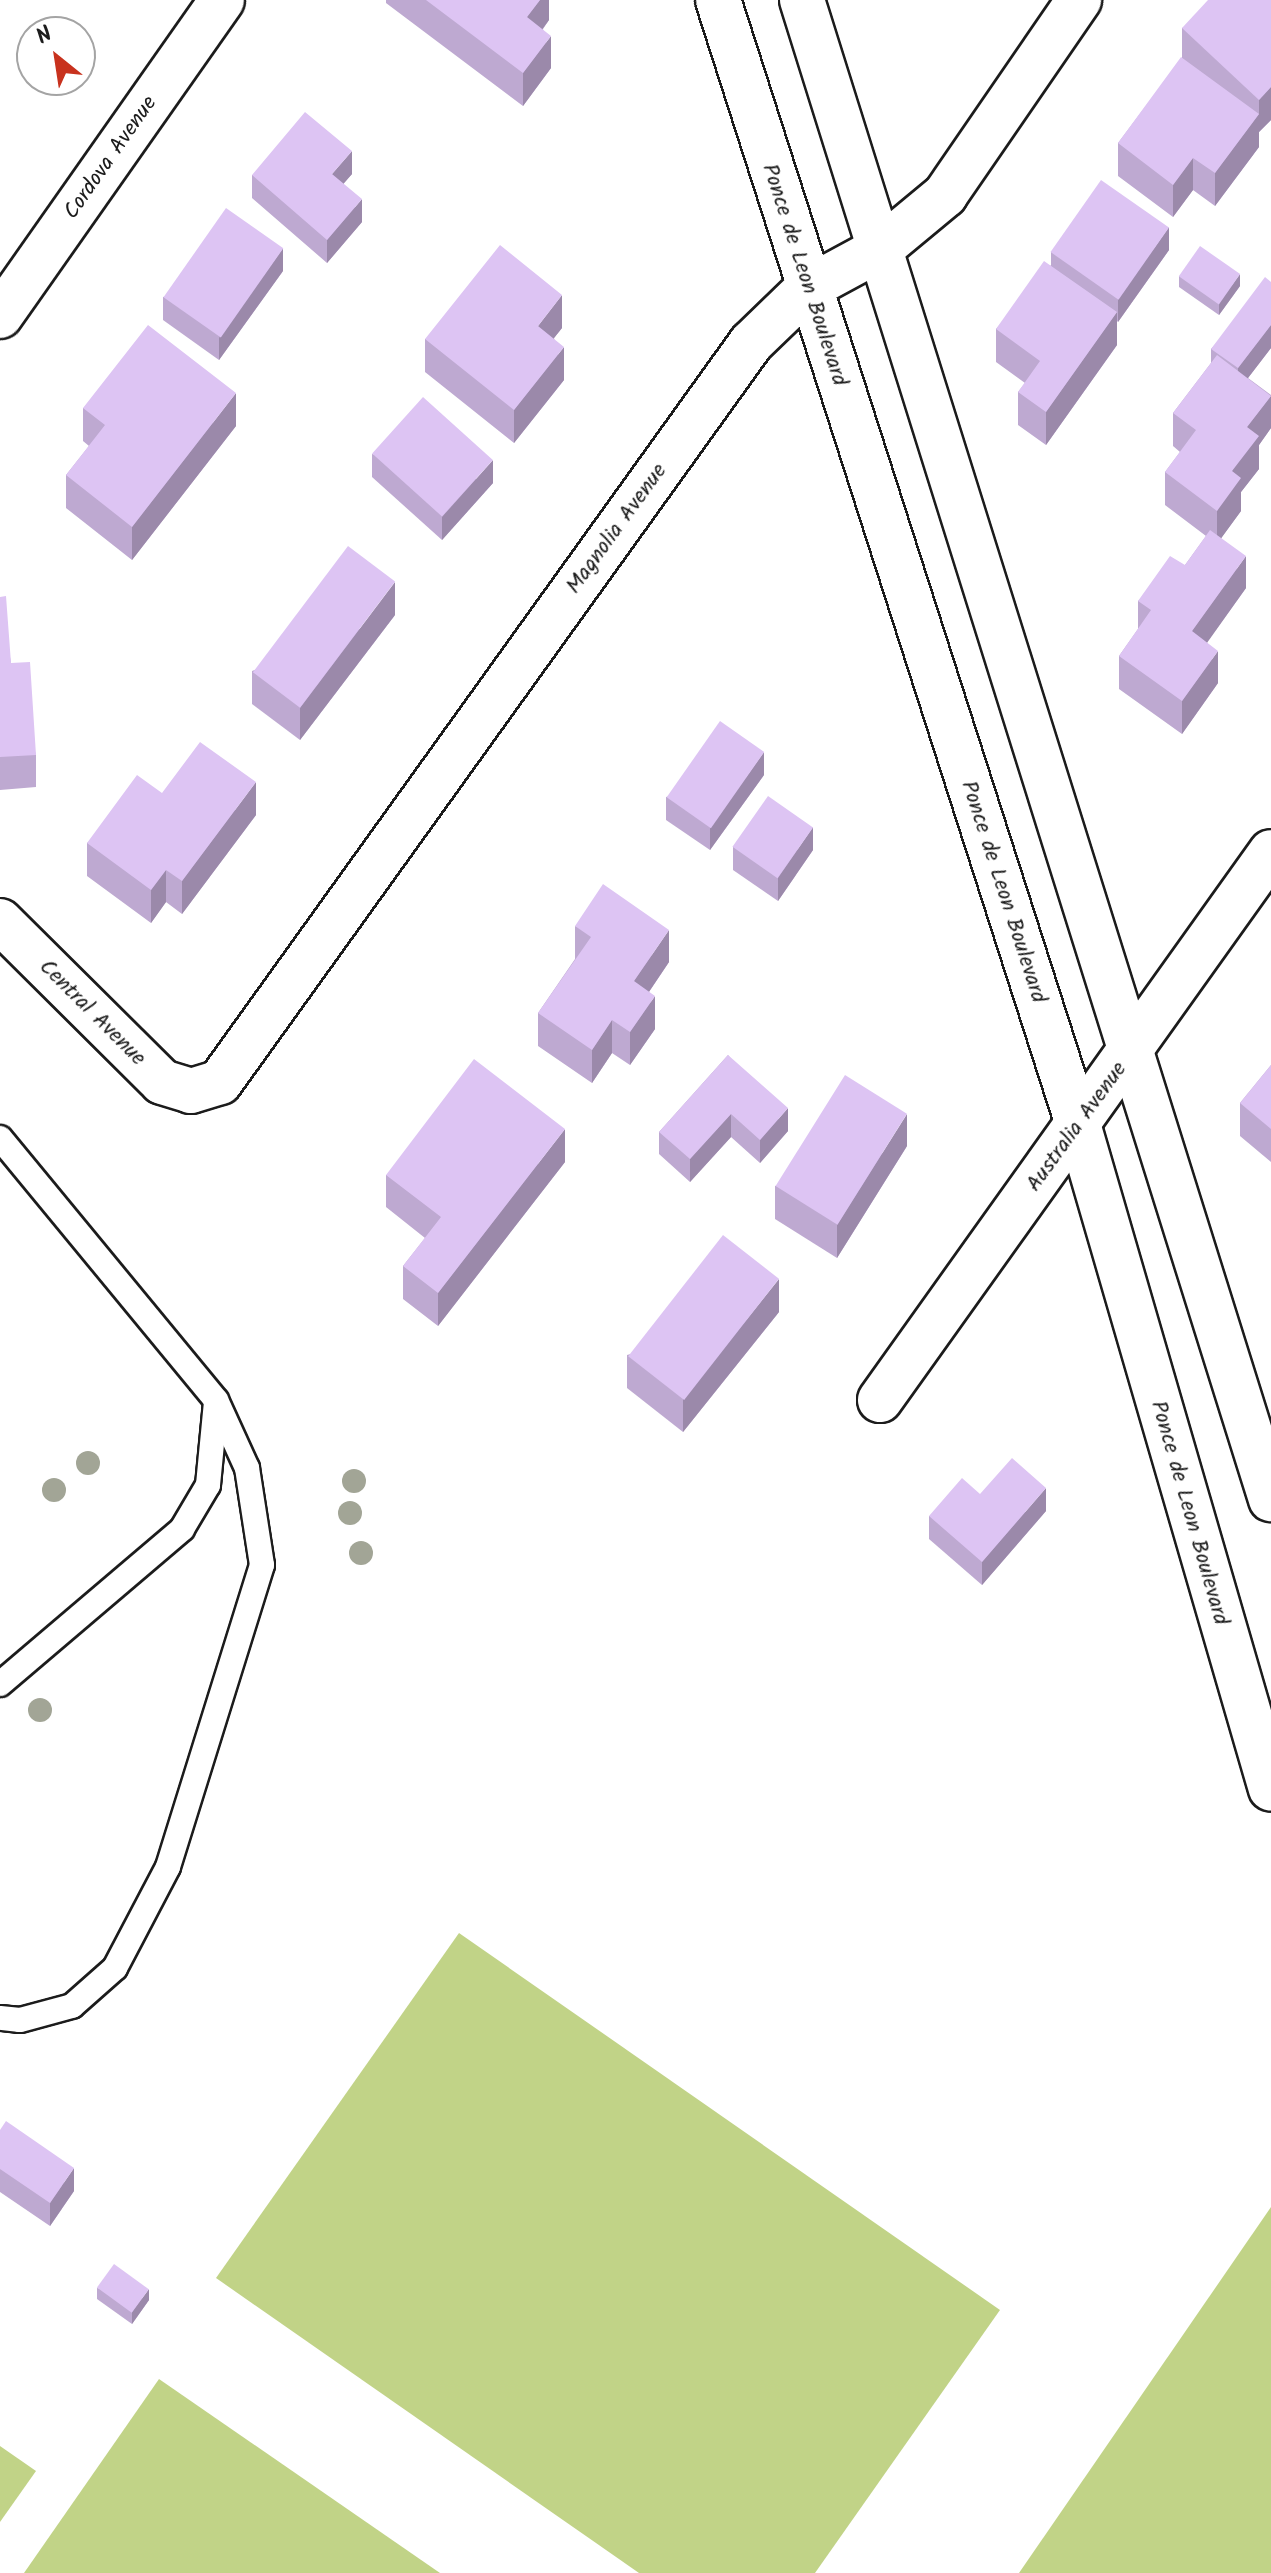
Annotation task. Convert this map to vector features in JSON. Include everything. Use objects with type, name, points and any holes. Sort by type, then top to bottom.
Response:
[{"type":"street","name":"Cordova Avenue","points":[[0,316],[222,0]]},
{"type":"street","name":"Ponce de Leon Boulevard","points":[[718,0],[1078,1124],[1271,1789]]},
{"type":"street","points":[[802,0],[1271,1499]]},
{"type":"street","name":"Magnolia Avenue","points":[[191,1091],[220,1082],[751,343],[808,288],[880,249],[945,195],[1079,0]]},
{"type":"street","name":"Australia Avenue","points":[[880,1400],[1132,1051],[1271,852]]},
{"type":"street","name":"Central Avenue","points":[[0,921],[162,1082],[191,1091]]},
{"type":"lane","points":[[0,1138],[216,1400],[247,1468],[262,1565],[168,1867],[115,1968],[72,2006],[20,2020],[0,2018]]},
{"type":"lane","points":[[0,1684],[182,1529],[208,1485],[216,1400]]},
{"type":"green space","points":[[459,1933],[1000,2310],[815,2573],[639,2573],[216,2278]]},
{"type":"green space","points":[[1271,2207],[1271,2573],[1019,2573]]},
{"type":"green space","points":[[159,2379],[440,2573],[24,2573]]},
{"type":"green space","points":[[0,2446],[36,2471],[0,2522]]},
{"type":"building","points":[[426,0],[540,0],[527,17],[551,36],[523,73]]},
{"type":"building","points":[[1208,0],[1271,0],[1271,87],[1259,100],[1182,28]]},
{"type":"building","points":[[1181,57],[1259,114],[1215,173],[1193,158],[1173,185],[1118,143]]},
{"type":"building","points":[[305,112],[352,151],[332,174],[362,199],[327,240],[252,175]]},
{"type":"building","points":[[1101,180],[1169,228],[1119,300],[1051,252]]},
{"type":"building","points":[[226,208],[283,248],[221,337],[163,297]]},
{"type":"building","points":[[500,245],[562,295],[538,326],[564,347],[514,410],[425,339]]},
{"type":"building","points":[[1200,246],[1240,274],[1219,304],[1179,276]]},
{"type":"building","points":[[1044,261],[1117,312],[1046,412],[1018,392],[1040,361],[996,329]]},
{"type":"building","points":[[1265,277],[1271,282],[1271,325],[1238,368],[1211,349]]},
{"type":"building","points":[[148,325],[236,393],[132,527],[66,475],[105,425],[83,408]]},
{"type":"building","points":[[1217,355],[1271,396],[1247,427],[1259,436],[1232,471],[1241,478],[1217,511],[1165,472],[1196,430],[1173,413]]},
{"type":"building","points":[[423,397],[493,460],[442,516],[372,453]]},
{"type":"building","points":[[1210,530],[1246,556],[1192,631],[1218,651],[1182,701],[1119,656],[1151,610],[1138,601],[1170,556],[1185,565]]},
{"type":"building","points":[[348,546],[395,582],[300,708],[253,672]]},
{"type":"building","points":[[6,596],[11,663],[30,662],[36,755],[0,757],[0,597]]},
{"type":"building","points":[[720,721],[764,752],[711,828],[667,797]]},
{"type":"building","points":[[200,742],[256,782],[182,881],[166,870],[151,890],[87,843],[137,775],[162,793]]},
{"type":"building","points":[[768,796],[813,828],[777,878],[732,847]]},
{"type":"building","points":[[603,884],[669,930],[634,981],[655,996],[630,1032],[612,1020],[592,1050],[538,1013],[591,937],[575,926]]},
{"type":"building","points":[[728,1055],[788,1108],[760,1140],[731,1114],[690,1159],[659,1132]]},
{"type":"building","points":[[474,1059],[565,1129],[438,1293],[403,1266],[441,1217],[386,1175]]},
{"type":"building","points":[[1271,1065],[1271,1129],[1240,1103]]},
{"type":"building","points":[[845,1075],[907,1114],[837,1225],[776,1186]]},
{"type":"building","points":[[723,1235],[779,1279],[684,1400],[628,1356]]},
{"type":"building","points":[[1012,1458],[1046,1488],[982,1562],[929,1516],[962,1478],[980,1494]]},
{"type":"building","points":[[6,2121],[74,2168],[50,2203],[0,2169],[0,2130]]},
{"type":"building","points":[[114,2264],[149,2289],[132,2313],[97,2287]]}]
